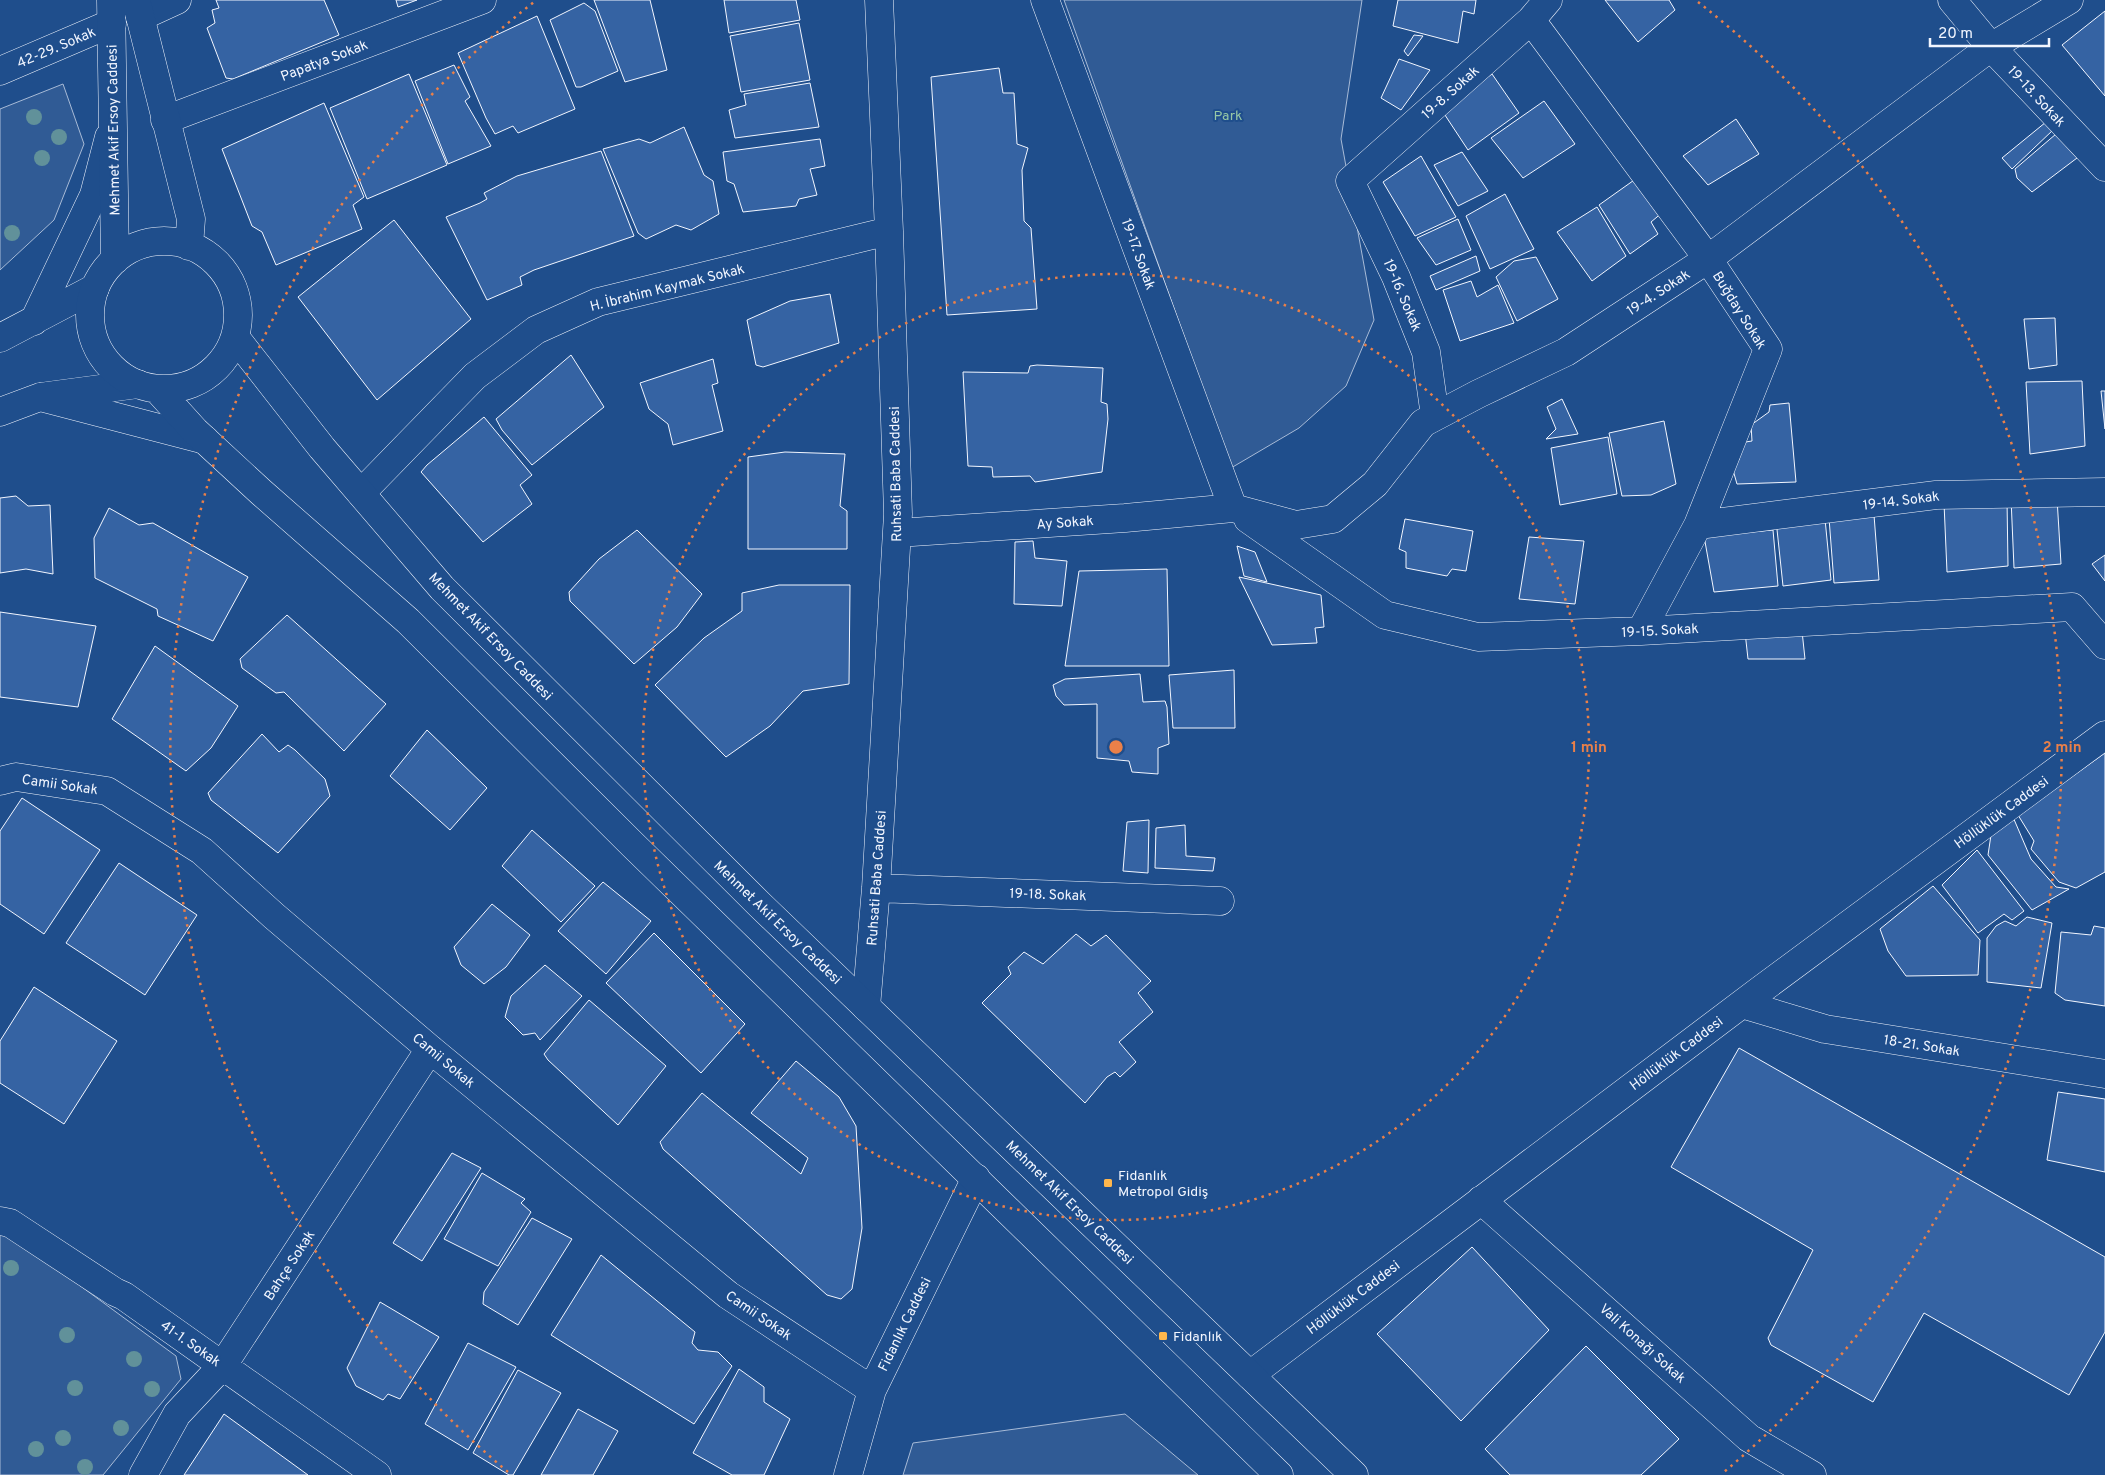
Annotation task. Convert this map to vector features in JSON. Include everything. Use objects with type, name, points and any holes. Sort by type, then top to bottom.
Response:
[{"type":"street","points":[[177,0],[138,8],[191,220],[188,246]]},
{"type":"street","name":"Papatya Sokak","points":[[165,120],[482,0]]},
{"type":"street","name":"Ruhsati Baba Caddesi","points":[[866,1007],[876,888],[898,504],[879,0]]},
{"type":"street","name":"19-17. Sokak","points":[[1045,0],[1233,508]]},
{"type":"street","name":"19-13. Sokak","points":[[1952,0],[1991,47],[2105,167]]},
{"type":"street","name":"19-4. Sokak","points":[[1233,508],[1296,525],[1332,519],[1375,484],[1423,422],[1566,352],[1708,260],[1991,47],[2069,0]]},
{"type":"street","name":"19-8. Sokak","points":[[1350,181],[1540,10]]},
{"type":"street","name":"Buğday Sokak","points":[[1540,10],[1768,349],[1698,526],[1641,632]]},
{"type":"street","name":"42-29. Sokak","points":[[0,71],[111,11]]},
{"type":"street","name":"Mehmet Akif Ersoy Caddesi","points":[[111,11],[115,260]]},
{"type":"street","points":[[34,321],[94,196],[113,120]]},
{"type":"street","name":"19-16. Sokak","points":[[1350,181],[1396,277],[1426,352],[1435,416]]},
{"type":"street","name":"H. İbrahim Kaymak Sokak","points":[[361,493],[475,376],[536,330],[598,302],[889,231]]},
{"type":"street","points":[[0,412],[40,397],[148,386],[176,388],[208,375],[224,358],[235,337],[237,313],[233,289],[221,269],[203,253],[188,246],[170,242],[152,242],[135,247],[115,260],[107,268],[95,288],[90,312],[93,335],[97,346],[111,366],[125,377],[148,386],[268,498],[408,621],[639,851],[1280,1475]]},
{"type":"street","points":[[0,338],[95,288]]},
{"type":"street","name":"Mehmet Akif Ersoy Caddesi","points":[[235,337],[322,448],[442,588],[760,906],[1354,1475]]},
{"type":"street","points":[[40,397],[205,440]]},
{"type":"street","name":"19-14. Sokak","points":[[1698,526],[1936,495],[2105,492]]},
{"type":"street","name":"Ay Sokak","points":[[897,533],[1125,518],[1233,508]]},
{"type":"street","name":"19-15. Sokak","points":[[1233,508],[1385,616],[1478,637],[1641,632],[2072,607],[2105,645]]},
{"type":"street","name":"Höllüklük Caddesi","points":[[1250,1375],[1742,1004],[2105,735]]},
{"type":"street","name":"Camii Sokak","points":[[0,781],[16,777],[107,791],[202,851],[274,916],[430,1049],[728,1295],[872,1390]]},
{"type":"street","name":"19-18. Sokak","points":[[876,888],[1220,901]]},
{"type":"street","name":"18-21. Sokak","points":[[1742,1004],[1825,1029],[2105,1074]]},
{"type":"street","name":"Bahçe Sokak","points":[[143,1475],[177,1414],[223,1365],[430,1049]]},
{"type":"street","name":"Fidanlık Caddesi","points":[[848,1475],[872,1390],[976,1178]]},
{"type":"street","name":"Vali Konağı Sokak","points":[[1482,1200],[1749,1438],[1812,1475]]},
{"type":"street","name":"41-1. Sokak","points":[[0,1221],[10,1223],[124,1296],[377,1475]]},
{"type":"shaded area","name":"Park","points":[[1064,0],[1362,0],[1341,139],[1374,320],[1346,386],[1299,428],[1231,468]]},
{"type":"shaded area","points":[[63,84],[84,144],[54,220],[0,270],[0,109]]},
{"type":"shaded area","points":[[0,1233],[11,1235],[176,1356],[181,1379],[103,1475],[0,1475]]},
{"type":"shaded area","points":[[1125,1414],[1198,1475],[903,1475],[913,1443]]},
{"type":"building","points":[[216,0],[324,0],[339,35],[233,79],[226,78],[207,28],[215,23],[212,10],[219,8]]},
{"type":"building","points":[[396,0],[417,0],[398,7]]},
{"type":"building","points":[[594,0],[650,0],[667,70],[625,82]]},
{"type":"building","points":[[724,0],[796,0],[800,20],[729,33]]},
{"type":"building","points":[[1398,0],[1476,0],[1474,14],[1463,11],[1458,43],[1393,26]]},
{"type":"building","points":[[1605,0],[1669,0],[1675,10],[1638,42]]},
{"type":"building","points":[[584,3],[595,11],[618,71],[581,87],[576,87],[550,20]]},
{"type":"building","points":[[2105,11],[2105,96],[2062,45]]},
{"type":"building","points":[[537,16],[575,109],[518,133],[513,126],[495,134],[486,118],[458,53]]},
{"type":"building","points":[[799,23],[810,80],[741,92],[730,36]]},
{"type":"building","points":[[1414,35],[1423,36],[1408,56],[1404,51]]},
{"type":"building","points":[[1399,59],[1430,70],[1401,110],[1381,98]]},
{"type":"building","points":[[454,65],[470,97],[465,101],[491,146],[448,164],[415,81]]},
{"type":"building","points":[[999,68],[1003,93],[1014,93],[1017,144],[1028,148],[1022,170],[1024,221],[1031,228],[1037,309],[947,315],[931,77]]},
{"type":"building","points":[[409,74],[447,165],[367,199],[330,108]]},
{"type":"building","points":[[1492,74],[1519,113],[1468,150],[1441,109]]},
{"type":"building","points":[[810,83],[819,127],[735,138],[729,110],[746,105],[744,94]]},
{"type":"building","points":[[1544,101],[1575,144],[1523,178],[1491,138]]},
{"type":"building","points":[[324,103],[364,197],[353,205],[362,229],[276,265],[262,232],[252,226],[222,149]]},
{"type":"building","points":[[1736,119],[1759,154],[1708,185],[1683,156]]},
{"type":"building","points":[[2046,122],[2053,130],[2012,169],[2002,158]]},
{"type":"building","points":[[684,127],[704,175],[713,181],[719,214],[691,230],[676,225],[646,239],[638,233],[603,149],[639,139],[650,143]]},
{"type":"building","points":[[2056,134],[2077,158],[2032,192],[2017,178],[2015,169]]},
{"type":"building","points":[[820,139],[825,166],[810,169],[817,195],[799,199],[796,206],[743,212],[734,184],[727,181],[723,152]]},
{"type":"building","points":[[601,151],[634,236],[534,270],[520,277],[522,285],[487,300],[446,217],[487,199],[484,193],[517,176]]},
{"type":"building","points":[[1462,152],[1488,191],[1458,206],[1434,165]]},
{"type":"building","points":[[1421,156],[1456,217],[1415,236],[1383,182]]},
{"type":"building","points":[[1637,178],[1663,212],[1651,222],[1658,234],[1630,254],[1599,205]]},
{"type":"building","points":[[1505,194],[1534,249],[1490,269],[1466,216]]},
{"type":"building","points":[[1597,207],[1626,256],[1592,281],[1557,232]]},
{"type":"building","points":[[1458,219],[1471,250],[1436,265],[1417,238]]},
{"type":"building","points":[[394,220],[471,319],[377,400],[298,297]]},
{"type":"building","points":[[1476,256],[1480,271],[1436,290],[1430,276]]},
{"type":"building","points":[[1536,257],[1558,299],[1517,321],[1496,277],[1514,261]]},
{"type":"building","points":[[1471,281],[1477,297],[1498,285],[1514,323],[1460,341],[1443,290]]},
{"type":"building","points":[[830,294],[839,343],[763,367],[756,365],[747,320],[790,301]]},
{"type":"building","points":[[2055,318],[2057,365],[2029,369],[2024,319]]},
{"type":"building","points":[[571,355],[604,407],[532,465],[502,430],[496,419]]},
{"type":"building","points":[[713,359],[718,383],[712,385],[723,431],[673,445],[668,424],[649,409],[640,383]]},
{"type":"building","points":[[1030,366],[1103,368],[1101,402],[1107,404],[1108,419],[1102,472],[1035,482],[1030,476],[993,477],[992,467],[968,466],[963,372],[1028,373]]},
{"type":"building","points":[[2082,381],[2085,446],[2030,454],[2026,382]]},
{"type":"building","points":[[2101,391],[2105,391],[2105,429]]},
{"type":"building","points":[[1562,399],[1578,434],[1546,439],[1556,429],[1547,407]]},
{"type":"building","points":[[1789,403],[1796,482],[1737,484],[1731,463],[1739,460],[1739,443],[1752,441],[1751,425],[1769,412],[1770,405]]},
{"type":"building","points":[[484,417],[532,475],[520,485],[532,504],[483,542],[421,472]]},
{"type":"building","points":[[1664,421],[1676,484],[1651,495],[1622,496],[1609,433]]},
{"type":"building","points":[[1608,437],[1617,494],[1560,505],[1551,448]]},
{"type":"building","points":[[785,452],[845,454],[840,506],[847,511],[847,549],[748,549],[748,457]]},
{"type":"building","points":[[16,496],[28,506],[50,505],[53,574],[26,569],[0,573],[0,498]]},
{"type":"building","points":[[2011,498],[2057,498],[2061,564],[2014,568]]},
{"type":"building","points":[[2007,499],[2008,566],[1947,572],[1944,503]]},
{"type":"building","points":[[109,508],[139,525],[153,523],[248,577],[213,641],[158,616],[157,609],[95,578],[94,538]]},
{"type":"building","points":[[1874,515],[1879,580],[1834,583],[1829,518]]},
{"type":"building","points":[[1405,519],[1473,531],[1466,571],[1452,569],[1447,576],[1406,568],[1406,552],[1399,549]]},
{"type":"building","points":[[1825,519],[1831,580],[1783,586],[1776,520]]},
{"type":"building","points":[[637,530],[702,594],[677,627],[634,664],[570,601],[569,592],[599,559]]},
{"type":"building","points":[[1773,530],[1778,586],[1714,592],[1704,536]]},
{"type":"building","points":[[1529,537],[1584,541],[1575,604],[1519,599]]},
{"type":"building","points":[[1033,541],[1035,558],[1067,561],[1062,606],[1014,604],[1015,542]]},
{"type":"building","points":[[1237,546],[1255,552],[1267,582],[1244,576]]},
{"type":"building","points":[[2105,555],[2105,581],[2092,564]]},
{"type":"building","points":[[1167,569],[1169,666],[1065,666],[1079,571]]},
{"type":"building","points":[[1239,577],[1321,595],[1324,627],[1315,628],[1317,643],[1272,645]]},
{"type":"building","points":[[779,585],[850,585],[849,684],[803,691],[770,726],[726,757],[655,685],[704,638],[742,611],[742,593]]},
{"type":"building","points":[[0,612],[96,626],[78,707],[0,697]]},
{"type":"building","points":[[287,615],[386,704],[344,751],[284,692],[276,693],[242,668],[240,659]]},
{"type":"building","points":[[1802,631],[1805,659],[1748,659],[1745,632]]},
{"type":"building","points":[[155,646],[238,706],[211,748],[186,771],[112,719]]},
{"type":"building","points":[[1234,670],[1235,728],[1173,728],[1169,675]]},
{"type":"building","points":[[1140,674],[1143,702],[1165,701],[1167,707],[1169,744],[1158,748],[1158,774],[1132,772],[1129,761],[1097,758],[1097,704],[1064,705],[1056,696],[1053,685],[1065,679]]},
{"type":"building","points":[[427,730],[487,788],[450,830],[390,776]]},
{"type":"building","points":[[262,734],[279,752],[288,745],[295,750],[325,779],[330,796],[278,853],[211,800],[208,793]]},
{"type":"building","points":[[2105,753],[2105,872],[2076,888],[2059,882],[2031,849],[2034,841],[2018,815]]},
{"type":"building","points":[[22,798],[100,850],[44,934],[0,904],[0,831]]},
{"type":"building","points":[[2013,817],[2031,859],[2056,887],[2069,889],[2032,910],[1988,855],[1991,835]]},
{"type":"building","points":[[1149,820],[1148,873],[1123,871],[1127,822]]},
{"type":"building","points":[[1185,825],[1186,856],[1215,858],[1213,871],[1155,868],[1156,828]]},
{"type":"building","points":[[532,830],[595,886],[561,922],[502,866]]},
{"type":"building","points":[[1977,850],[2024,911],[2012,920],[2004,914],[1978,933],[1942,885]]},
{"type":"building","points":[[119,863],[197,915],[145,995],[66,943]]},
{"type":"building","points":[[603,882],[651,921],[606,974],[558,931]]},
{"type":"building","points":[[1933,886],[1980,940],[1978,975],[1906,976],[1888,951],[1880,929]]},
{"type":"building","points":[[492,904],[530,935],[506,967],[484,984],[461,965],[454,947]]},
{"type":"building","points":[[2027,917],[2052,923],[2041,988],[1987,982],[1987,938],[1996,926],[2005,921],[2016,926]]},
{"type":"building","points":[[2094,926],[2105,928],[2105,1006],[2065,1000],[2055,993],[2061,932],[2091,935]]},
{"type":"building","points":[[654,933],[745,1024],[701,1073],[606,983]]},
{"type":"building","points":[[1076,934],[1091,946],[1106,935],[1151,981],[1138,993],[1153,1012],[1119,1042],[1136,1062],[1120,1077],[1115,1072],[1107,1077],[1085,1103],[982,1003],[1011,974],[1008,967],[1024,952],[1043,964]]},
{"type":"building","points":[[545,965],[582,996],[540,1040],[535,1033],[523,1035],[505,1017],[511,996]]},
{"type":"building","points":[[34,987],[117,1041],[64,1124],[0,1083],[0,1041]]},
{"type":"building","points":[[589,1000],[666,1066],[618,1125],[548,1060],[544,1054]]},
{"type":"building","points":[[1739,1048],[2105,1257],[2105,1332],[2069,1395],[1924,1313],[1873,1402],[1771,1345],[1768,1338],[1813,1250],[1671,1167]]},
{"type":"building","points":[[796,1061],[839,1097],[856,1126],[862,1228],[852,1289],[841,1299],[827,1295],[663,1149],[660,1142],[702,1093],[801,1174],[808,1158],[751,1113]]},
{"type":"building","points":[[2058,1092],[2105,1099],[2105,1172],[2047,1160]]},
{"type":"building","points":[[452,1153],[481,1168],[422,1261],[393,1243]]},
{"type":"building","points":[[482,1173],[525,1199],[521,1203],[531,1212],[498,1266],[444,1239]]},
{"type":"building","points":[[532,1218],[572,1239],[518,1325],[483,1304],[484,1292]]},
{"type":"building","points":[[1472,1247],[1549,1330],[1461,1421],[1377,1334]]},
{"type":"building","points":[[601,1255],[695,1332],[692,1343],[698,1350],[718,1352],[732,1366],[694,1424],[551,1335]]},
{"type":"building","points":[[380,1302],[439,1337],[400,1399],[388,1394],[383,1400],[356,1386],[347,1368]]},
{"type":"building","points":[[468,1343],[516,1367],[468,1450],[425,1424]]},
{"type":"building","points":[[1586,1346],[1679,1439],[1641,1475],[1510,1475],[1485,1449]]},
{"type":"building","points":[[739,1369],[764,1387],[764,1402],[790,1419],[764,1475],[732,1475],[693,1453]]},
{"type":"building","points":[[518,1370],[561,1393],[513,1475],[509,1475],[473,1453]]},
{"type":"building","points":[[578,1409],[618,1431],[593,1475],[541,1475]]},
{"type":"building","points":[[224,1414],[308,1475],[184,1475]]},
{"type":"place","name":"Fidanlık Metropol Gidiş","points":[[1108,1183]]},
{"type":"place","name":"Fidanlık","points":[[1163,1336]]}]
